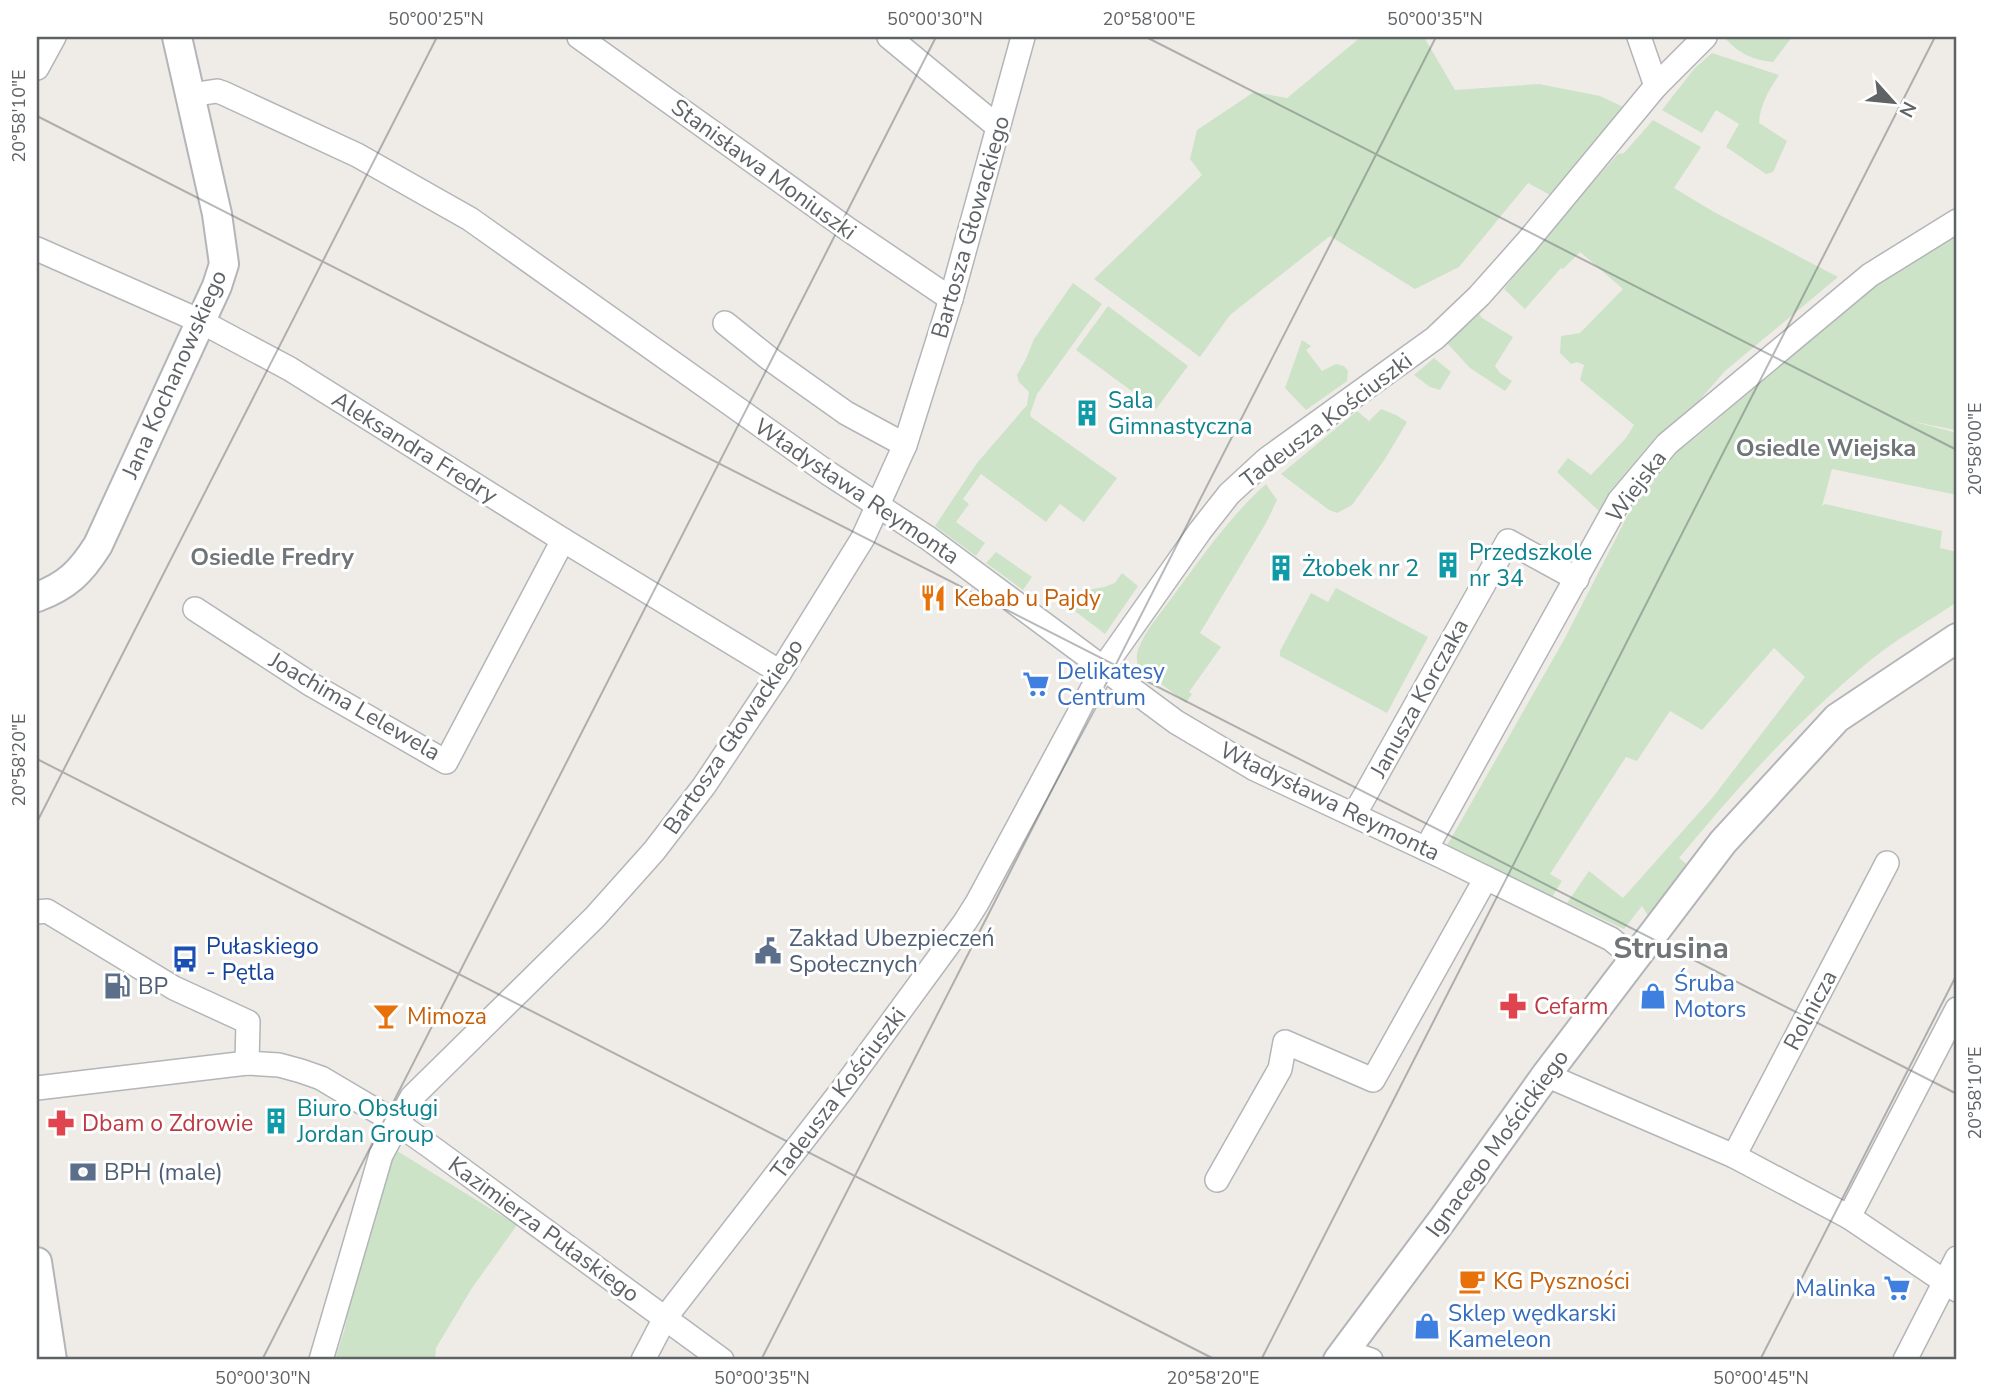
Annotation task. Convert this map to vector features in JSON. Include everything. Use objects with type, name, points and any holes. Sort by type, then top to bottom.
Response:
[{"type":"street","points":[[37,68],[54,37]]},
{"type":"street","name":"Jana Kochanowskiego","points":[[37,597],[54,591],[69,580],[98,545],[217,286],[224,264],[217,214],[177,37]]},
{"type":"street","name":"Stanisława Moniuszki","points":[[579,37],[849,230],[951,299]]},
{"type":"street","points":[[889,37],[998,127]]},
{"type":"street","name":"Bartosza Głowackiego","points":[[321,1360],[376,1169],[412,1097],[595,917],[654,851],[704,786],[852,558],[905,445],[951,299],[1023,37]]},
{"type":"street","points":[[1639,37],[1656,86]]},
{"type":"street","name":"Tadeusza Kościuszki","points":[[643,1360],[665,1318],[848,1083],[971,912],[1104,667],[1229,494],[1267,459],[1435,338],[1453,321],[1525,244],[1656,86],[1705,37]]},
{"type":"street","name":"Władysława Reymonta","points":[[191,95],[223,93],[357,155],[470,219],[828,473],[928,538],[1176,722],[1255,769],[1611,939],[1633,958]]},
{"type":"street","name":"Wiejska","points":[[1426,849],[1619,501],[1667,444],[1870,275],[1957,221]]},
{"type":"street","name":"Aleksandra Fredry","points":[[37,249],[200,321],[290,369],[779,672]]},
{"type":"street","points":[[725,323],[846,413],[905,445]]},
{"type":"street","name":"Joachima Lelewela","points":[[195,609],[312,685],[446,762],[563,540]]},
{"type":"street","name":"Janusza Korczaka","points":[[1354,815],[1508,541],[1577,579]]},
{"type":"street","name":"Ignacego Mościckiego","points":[[1351,1357],[1546,1075],[1723,842],[1838,718],[1957,638]]},
{"type":"street","name":"Rolnicza","points":[[1734,1156],[1887,863]]},
{"type":"street","points":[[1217,1180],[1280,1069],[1285,1042],[1373,1080],[1486,878]]},
{"type":"street","points":[[37,912],[47,911],[174,988],[248,1022],[247,1063]]},
{"type":"street","points":[[1849,1217],[1957,1009]]},
{"type":"street","name":"Kazimierza Pułaskiego","points":[[37,1088],[247,1063],[279,1065],[321,1078],[397,1123],[722,1360]]},
{"type":"street","points":[[1546,1075],[1734,1156],[1849,1217],[1951,1286]]},
{"type":"street","points":[[1905,1360],[1951,1286],[1957,1258]]},
{"type":"street","points":[[37,1262],[51,1360]]},
{"type":"green space","points":[[1361,37],[1424,37],[1455,90],[1539,84],[1600,96],[1634,112],[1561,201],[1528,183],[1459,267],[1415,289],[1330,236],[1230,315],[1200,357],[1094,279],[1202,175],[1190,159],[1197,130],[1254,92],[1287,98]]},
{"type":"green space","points":[[1792,37],[1773,62],[1747,55],[1730,44],[1725,38]]},
{"type":"green space","points":[[1712,53],[1779,75],[1763,104],[1759,123],[1787,141],[1773,172],[1766,174],[1726,147],[1739,124],[1716,110],[1702,133],[1662,110],[1694,69]]},
{"type":"green space","points":[[1653,120],[1701,147],[1674,188],[1838,277],[1725,371],[1691,410],[1654,441],[1599,511],[1557,472],[1568,458],[1591,475],[1626,438],[1634,425],[1580,380],[1584,365],[1577,362],[1571,364],[1560,353],[1561,336],[1580,333],[1623,289],[1580,252],[1561,268],[1525,309],[1504,289],[1552,228],[1618,154],[1624,153]]},
{"type":"green space","points":[[1957,234],[1955,430],[1911,421],[1957,433],[1957,495],[1832,469],[1822,506],[1825,504],[1942,531],[1940,548],[1957,552],[1957,602],[1881,652],[1826,699],[1775,749],[1679,858],[1690,867],[1650,919],[1642,906],[1624,929],[1567,903],[1589,871],[1623,898],[1713,797],[1805,677],[1774,648],[1702,730],[1670,711],[1637,761],[1626,757],[1550,874],[1562,881],[1549,902],[1441,856],[1565,638],[1640,491],[1674,455],[1868,287]]},
{"type":"green space","points":[[1073,283],[1102,304],[1037,394],[1030,414],[1117,478],[1084,522],[1060,504],[1046,522],[981,474],[963,499],[969,504],[956,522],[985,543],[976,556],[935,526],[977,463],[1027,405],[1029,392],[1019,382],[1017,375],[1034,339]]},
{"type":"green space","points":[[1108,306],[1188,366],[1156,409],[1076,350]]},
{"type":"green space","points":[[1479,314],[1513,337],[1495,366],[1512,381],[1505,391],[1470,368],[1447,343]]},
{"type":"green space","points":[[1302,340],[1311,346],[1306,350],[1322,371],[1336,364],[1344,366],[1348,371],[1347,381],[1306,410],[1285,388]]},
{"type":"green space","points":[[1434,358],[1451,372],[1440,390],[1430,387],[1414,375]]},
{"type":"green space","points":[[1381,409],[1407,422],[1352,505],[1337,513],[1329,510],[1281,474],[1357,411],[1369,421]]},
{"type":"green space","points":[[1266,484],[1277,500],[1200,633],[1221,647],[1189,692],[1192,694],[1186,703],[1138,666],[1138,650],[1149,629],[1205,552]]},
{"type":"green space","points":[[996,552],[1032,577],[1023,590],[986,563]]},
{"type":"green space","points":[[1122,573],[1138,586],[1105,634],[1071,608],[1082,602],[1087,590],[1115,583]]},
{"type":"green space","points":[[1336,588],[1428,637],[1387,713],[1280,656],[1280,651],[1311,593],[1328,602]]},
{"type":"green space","points":[[386,1144],[517,1225],[472,1288],[436,1348],[435,1360],[335,1360],[344,1331]]},
{"type":"place","name":"Sala Gimnastyczna","points":[[1087,413]]},
{"type":"place","name":"Przedszkole nr 34","points":[[1448,565]]},
{"type":"place","name":"Żłobek nr 2","points":[[1281,568]]},
{"type":"place","name":"Kebab u Pajdy","points":[[933,598]]},
{"type":"place","name":"Delikatesy Centrum","points":[[1036,684]]},
{"type":"place","name":"Zakład Ubezpieczeń Społecznych","points":[[768,951]]},
{"type":"place","name":"Pułaskiego - Pętla","points":[[185,959]]},
{"type":"place","name":"BP","points":[[117,986]]},
{"type":"place","name":"Śruba Motors","points":[[1653,996]]},
{"type":"place","name":"Cefarm","points":[[1513,1006]]},
{"type":"place","name":"Mimoza","points":[[386,1016]]},
{"type":"place","name":"Biuro Obsługi Jordan Group","points":[[276,1121]]},
{"type":"place","name":"Dbam o Zdrowie","points":[[61,1123]]},
{"type":"place","name":"BPH (male)","points":[[83,1172]]},
{"type":"place","name":"KG Pyszności","points":[[1472,1281]]},
{"type":"place","name":"Malinka","points":[[1897,1288]]},
{"type":"place","name":"Sklep wędkarski Kameleon","points":[[1427,1326]]},
{"type":"district","name":"Osiedle Wiejska","points":[[1826,448]]},
{"type":"district","name":"Osiedle Fredry","points":[[272,557]]},
{"type":"district","name":"Strusina","points":[[1671,948]]}]
